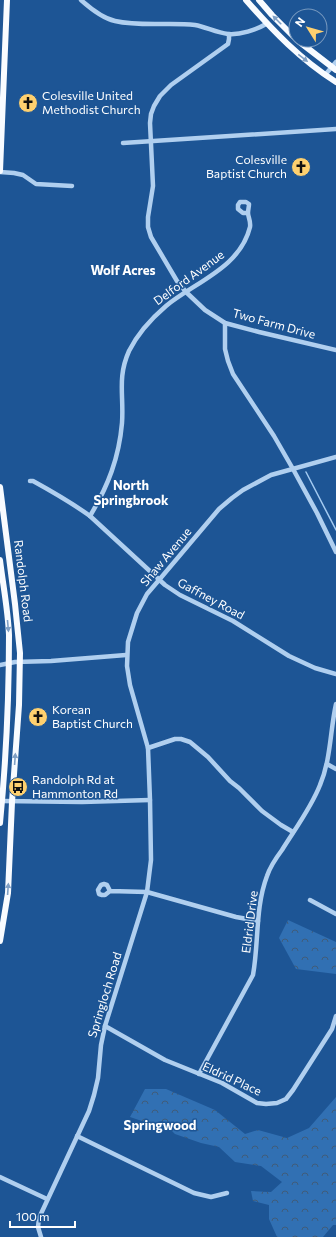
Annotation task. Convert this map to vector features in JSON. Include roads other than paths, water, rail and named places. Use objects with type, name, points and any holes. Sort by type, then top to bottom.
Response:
[{"type":"main road","points":[[0,171],[8,0]]},
{"type":"main road","points":[[246,0],[266,24],[293,50],[336,82]]},
{"type":"main road","points":[[259,0],[288,32]]},
{"type":"main road","points":[[306,48],[334,69]]},
{"type":"main road","name":"Randolph Road","points":[[0,487],[16,604],[20,653],[19,705],[12,802],[8,893],[0,941]]},
{"type":"main road","name":"Randolph Road","points":[[0,560],[9,634],[8,704],[0,823]]},
{"type":"street","points":[[81,0],[89,8],[114,21],[195,26],[229,34],[255,30],[266,24]]},
{"type":"street","name":"Two Farm Drive","points":[[229,34],[228,44],[172,85],[160,96],[154,106],[150,123],[153,186],[148,217],[148,227],[151,237],[177,281],[205,310],[226,322],[259,332],[336,350]]},
{"type":"street","points":[[325,75],[334,69],[336,62]]},
{"type":"street","points":[[123,143],[336,129]]},
{"type":"street","points":[[0,171],[23,175],[36,184],[72,186]]},
{"type":"street","name":"Delford Avenue","points":[[90,516],[103,495],[116,460],[122,421],[121,376],[123,366],[130,350],[154,316],[225,265],[240,251],[246,240],[250,226],[250,218],[248,213]]},
{"type":"street","points":[[226,322],[225,350],[233,374],[274,436],[317,513],[336,552]]},
{"type":"street","name":"Shaw Avenue","points":[[148,748],[130,685],[126,655],[128,642],[137,613],[147,594],[219,509],[242,490],[262,479],[336,457]]},
{"type":"street","name":"Gaffney Road","points":[[30,481],[76,506],[90,516],[159,580],[180,595],[233,621],[289,656],[315,668],[336,674]]},
{"type":"street","points":[[0,665],[19,662],[126,655]]},
{"type":"street","name":"Eldrid Drive","points":[[199,1074],[253,975],[260,900],[267,876],[313,800],[320,784],[327,764],[336,704]]},
{"type":"street","points":[[148,748],[175,739],[190,742],[208,757],[230,781],[262,810],[281,825],[293,832]]},
{"type":"street","name":"Springloch Road","points":[[41,1237],[38,1227],[39,1218],[46,1199],[77,1136],[94,1095],[98,1078],[100,1045],[147,892],[151,860],[148,748]]},
{"type":"street","points":[[327,764],[336,769]]},
{"type":"street","points":[[2,801],[82,802],[150,800]]},
{"type":"street","points":[[110,891],[147,892],[236,917],[258,921]]},
{"type":"street","points":[[310,900],[336,914]]},
{"type":"street","name":"Eldrid Place","points":[[105,1026],[165,1060],[222,1083],[257,1103],[266,1104],[286,1100],[294,1090],[332,1029],[336,1016]]},
{"type":"street","points":[[77,1136],[194,1193],[211,1197],[227,1193]]},
{"type":"street","points":[[0,1177],[46,1199]]},
{"type":"waterway","points":[[306,472],[336,530]]},
{"type":"place","name":"Colesville United Methodist Church","points":[[28,103]]},
{"type":"place","name":"Colesville Baptist Church","points":[[301,167]]},
{"type":"place","name":"Korean Baptist Church","points":[[38,717]]},
{"type":"place","name":"Randolph Rd at Hammonton Rd","points":[[18,787]]},
{"type":"district","name":"Wolf Acres","points":[[123,270]]},
{"type":"district","name":"North Springbrook","points":[[131,492]]},
{"type":"district","name":"Springwood","points":[[160,1125]]}]
